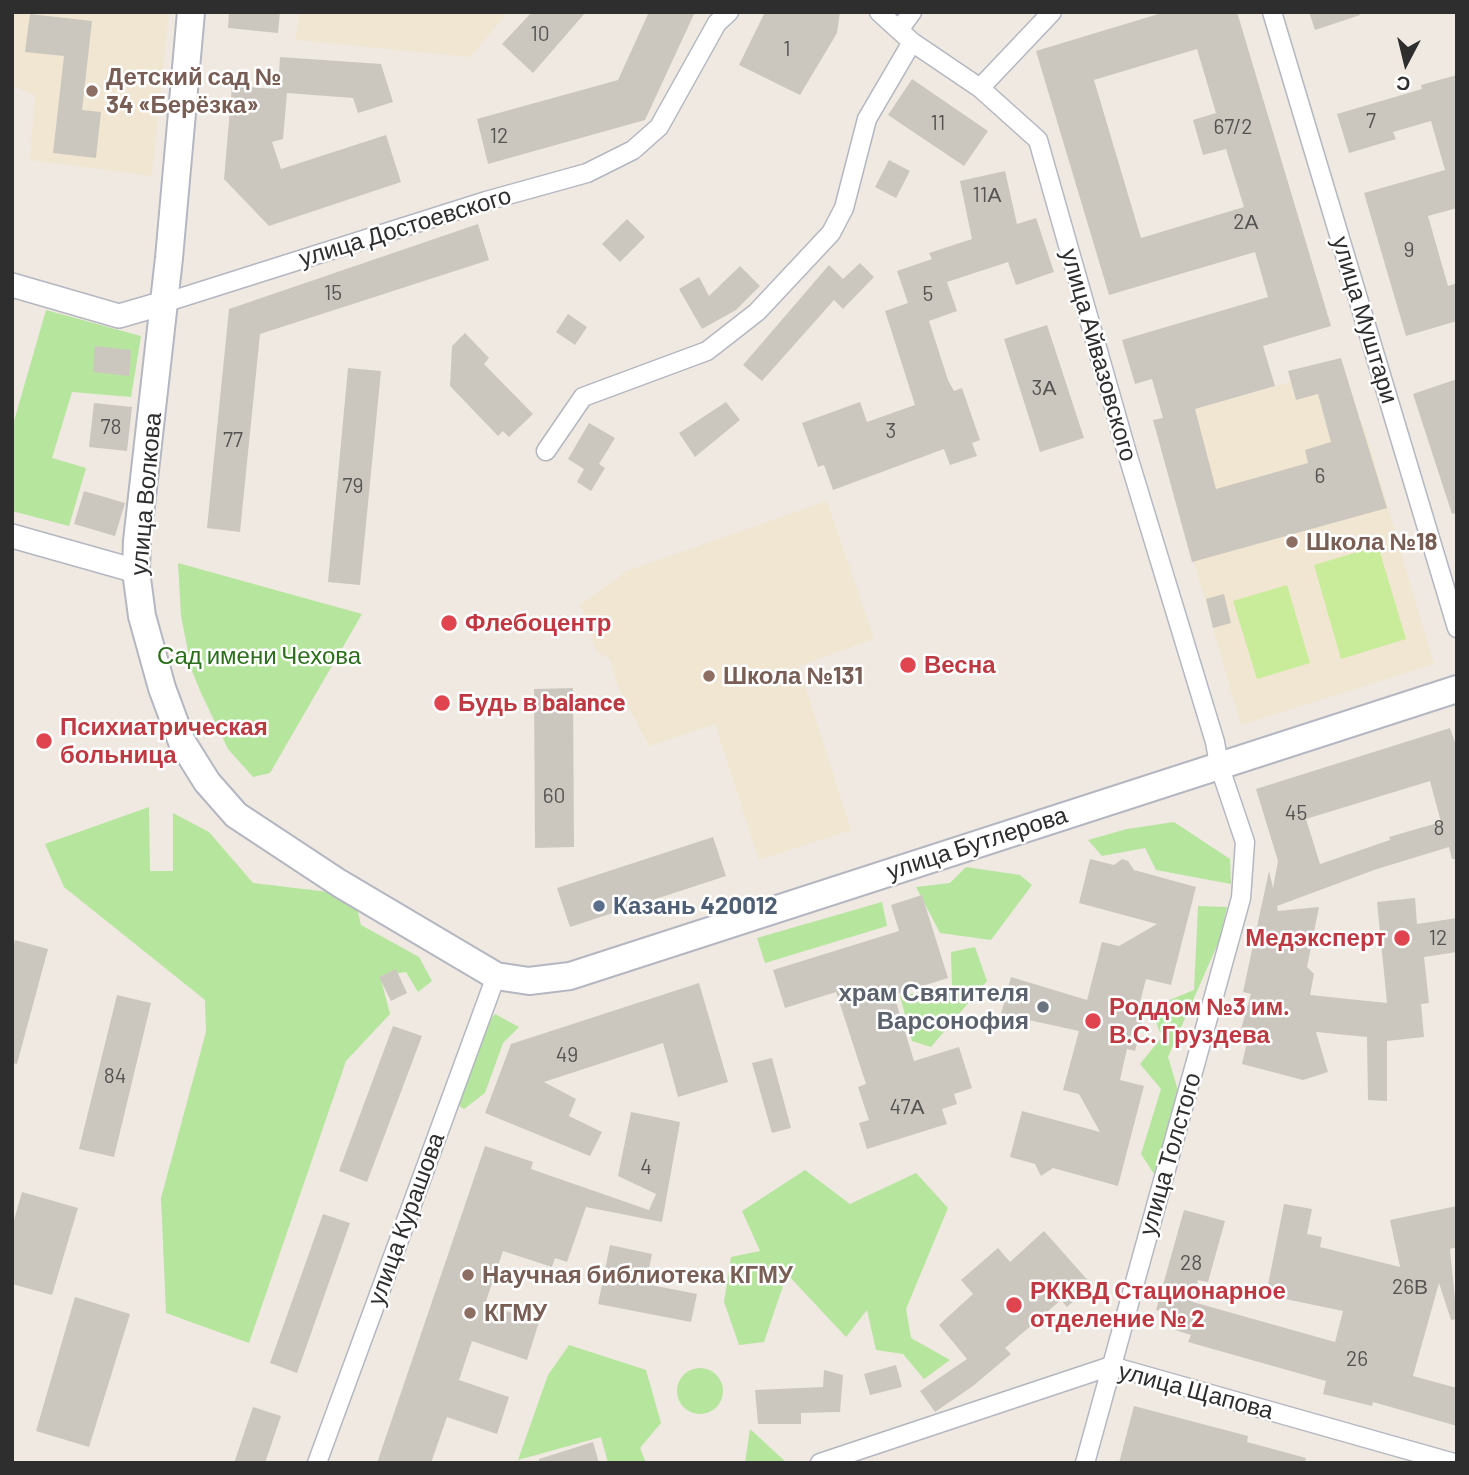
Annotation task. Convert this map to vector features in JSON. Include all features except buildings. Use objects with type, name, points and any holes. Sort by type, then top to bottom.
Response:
[{"type":"main road","name":"улица Волкова","points":[[191,12],[136,571],[142,616],[162,688],[182,742],[207,782],[236,815],[339,883],[496,976]]},
{"type":"main road","name":"улица Бутлерова","points":[[496,976],[529,981],[570,976],[1457,689]]},
{"type":"street","name":"улица Достоевского","points":[[12,285],[119,316],[486,201],[587,173],[633,150],[659,127],[716,23],[729,12]]},
{"type":"street","name":"улица Айвазовского","points":[[879,12],[905,36],[980,88],[1038,140],[1127,453],[1215,742],[1219,765]]},
{"type":"street","points":[[546,451],[583,397],[707,351],[757,312],[831,233],[844,208],[867,119],[905,36],[912,12]]},
{"type":"street","points":[[980,88],[1052,12]]},
{"type":"street","name":"улица Муштари","points":[[1272,12],[1457,628]]},
{"type":"street","points":[[12,536],[136,571]]},
{"type":"street","name":"улица Толстого","points":[[1085,1463],[1241,898],[1245,842],[1219,765]]},
{"type":"street","name":"улица Курашова","points":[[317,1463],[496,976]]},
{"type":"street","name":"улица Щапова","points":[[820,1463],[1111,1366],[1454,1463]]},
{"type":"shaded area","name":"Детский сад № 34 «Берёзка»","points":[[12,12],[169,12],[152,176],[30,160],[35,95],[12,86]]},
{"type":"shaded area","points":[[299,12],[508,12],[470,57],[296,40]]},
{"type":"shaded area","name":"Школа №18","points":[[1291,382],[1296,400],[1318,394],[1326,424],[1357,416],[1366,433],[1434,664],[1241,725],[1153,420]]},
{"type":"shaded area","name":"Школа №131","points":[[827,501],[874,639],[799,666],[851,830],[759,860],[715,724],[649,746],[618,687],[610,659],[597,652],[580,605],[627,571]]},
{"type":"green space","points":[[46,310],[141,336],[131,397],[72,392],[52,458],[86,468],[69,526],[12,511],[12,428]]},
{"type":"green space","points":[[1378,546],[1406,639],[1341,659],[1314,565]]},
{"type":"green space","name":"Сад имени Чехова","points":[[178,563],[362,614],[270,773],[253,777],[228,749],[201,693],[192,671],[181,616]]},
{"type":"green space","points":[[1287,585],[1310,663],[1257,679],[1233,601]]},
{"type":"green space","points":[[149,807],[150,871],[173,871],[173,813],[209,832],[253,883],[354,895],[361,925],[419,957],[432,981],[418,992],[406,972],[380,976],[390,1014],[346,1061],[249,1343],[166,1313],[161,1198],[206,1032],[205,1000],[64,887],[45,844]]},
{"type":"green space","points":[[1174,822],[1230,859],[1231,884],[1156,870],[1145,848],[1102,856],[1088,840],[1127,829]]},
{"type":"green space","points":[[966,867],[1020,875],[1032,885],[991,940],[940,933],[916,887],[950,883]]},
{"type":"green space","points":[[882,902],[887,926],[765,963],[757,938]]},
{"type":"green space","points":[[1198,906],[1227,907],[1220,939],[1168,1057],[1179,1094],[1154,1174],[1141,1154],[1161,1089],[1140,1064],[1162,1037],[1150,1008],[1194,990]]},
{"type":"green space","points":[[975,947],[987,981],[931,1047],[912,1041],[900,996],[952,987],[951,952]]},
{"type":"green space","points":[[495,1014],[519,1027],[503,1043],[485,1093],[464,1109],[445,1097],[462,1050]]},
{"type":"green space","points":[[805,1170],[850,1204],[916,1173],[948,1208],[906,1309],[911,1338],[950,1360],[924,1379],[903,1354],[876,1350],[867,1310],[846,1337],[787,1274],[764,1342],[739,1345],[724,1302],[731,1257],[760,1251],[742,1211]]},
{"type":"green space","points":[[569,1345],[646,1370],[661,1423],[640,1448],[646,1463],[608,1463],[601,1437],[518,1460],[548,1375]]},
{"type":"green space","points":[[700,1368],[716,1375],[723,1391],[716,1407],[700,1414],[684,1407],[677,1391],[684,1375]]},
{"type":"green space","points":[[750,1429],[787,1463],[745,1463]]},
{"type":"place","name":"Детский сад № 34 «Берёзка»","points":[[92,91]]},
{"type":"place","name":"Школа №18","points":[[1292,542]]},
{"type":"place","name":"Флебоцентр","points":[[449,623]]},
{"type":"place","name":"Весна","points":[[908,665]]},
{"type":"place","name":"Школа №131","points":[[709,676]]},
{"type":"place","name":"Будь в balance","points":[[442,703]]},
{"type":"place","name":"Психиатрическая больница","points":[[44,741]]},
{"type":"place","name":"Казань 420012","points":[[599,906]]},
{"type":"place","name":"Медэксперт","points":[[1402,938]]},
{"type":"place","name":"храм Святителя Варсонофия","points":[[1043,1007]]},
{"type":"place","name":"Роддом №3 им. В.С. Груздева","points":[[1093,1021]]},
{"type":"place","name":"Научная библиотека КГМУ","points":[[468,1275]]},
{"type":"place","name":"РККВД Стационарное отделение № 2","points":[[1014,1305]]},
{"type":"place","name":"КГМУ","points":[[470,1313]]}]
